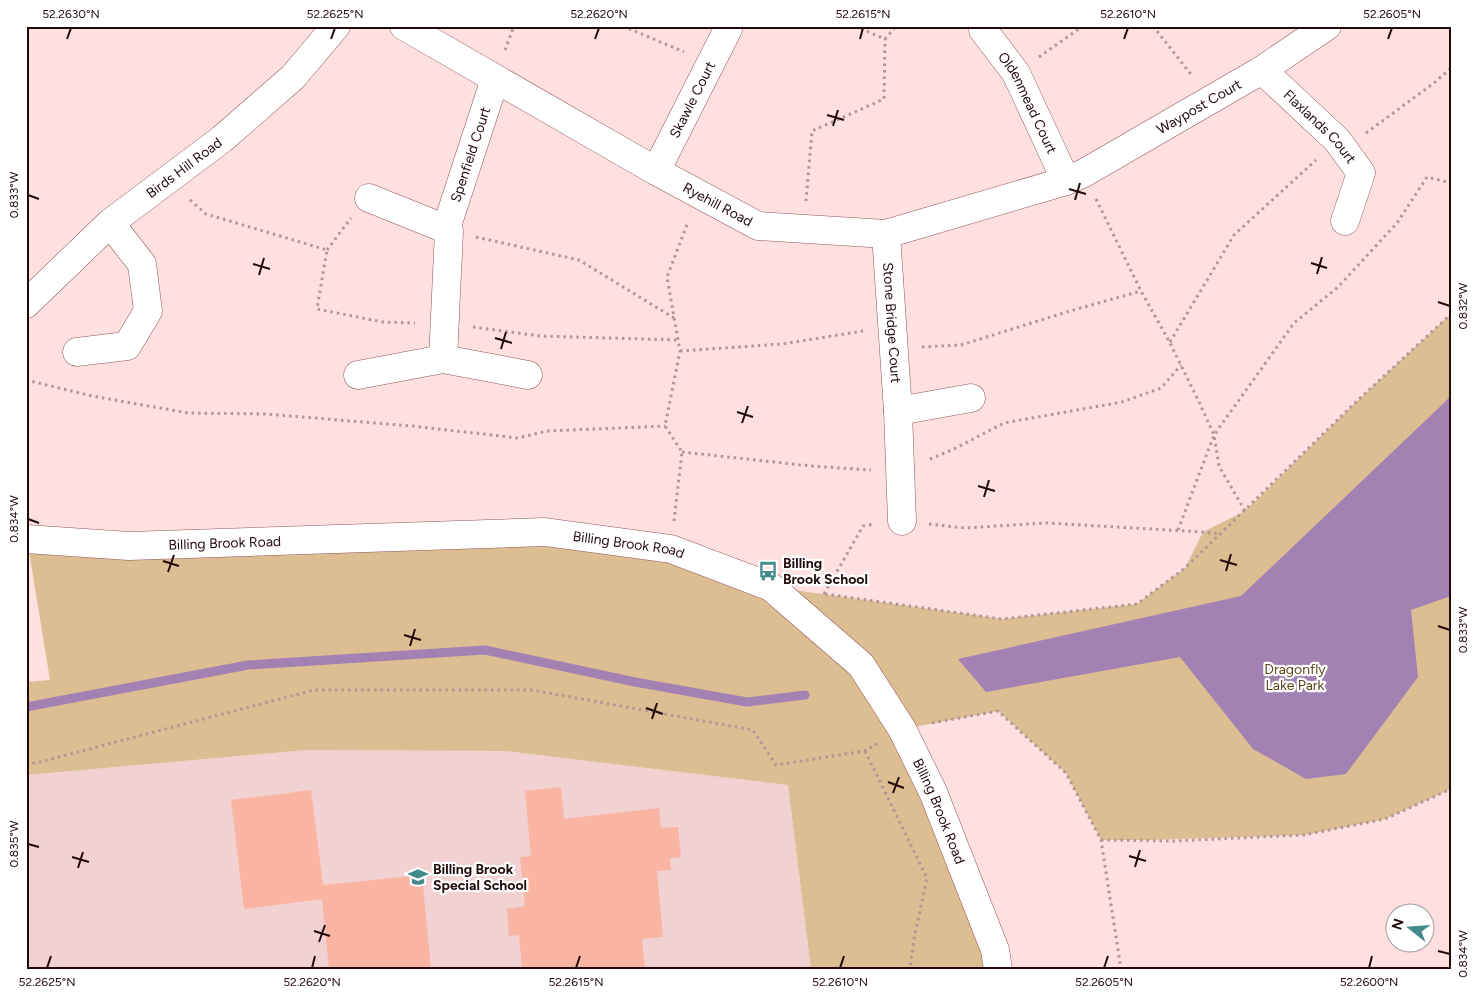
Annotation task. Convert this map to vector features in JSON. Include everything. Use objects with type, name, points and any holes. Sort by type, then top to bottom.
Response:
[{"type":"street","name":"Birds Hill Road","points":[[26,304],[110,223],[222,139],[293,77],[336,26]]},
{"type":"street","name":"Ryehill Road","points":[[404,26],[656,171],[758,226],[886,234],[1075,177]]},
{"type":"street","name":"Waypost Court","points":[[1075,177],[1262,70],[1327,26]]},
{"type":"street","name":"Skawle Court","points":[[656,171],[728,29]]},
{"type":"street","name":"Oldenmead Court","points":[[983,30],[1016,73],[1075,177]]},
{"type":"street","name":"Flaxlands Court","points":[[1262,70],[1341,145],[1361,173],[1345,221]]},
{"type":"street","name":"Spenfield Court","points":[[443,359],[447,230],[494,79]]},
{"type":"street","points":[[369,198],[447,230]]},
{"type":"street","points":[[77,352],[127,346],[148,311],[142,264],[110,223]]},
{"type":"street","name":"Stone Bridge Court","points":[[886,234],[898,411],[902,521]]},
{"type":"street","points":[[358,375],[443,359],[528,375]]},
{"type":"street","points":[[898,411],[971,398]]},
{"type":"street","name":"Billing Brook Road","points":[[26,538],[129,546],[545,532],[670,549],[772,587],[861,665],[902,729],[934,792],[994,950],[998,969]]},
{"type":"path","points":[[623,26],[710,62]]},
{"type":"path","points":[[855,26],[884,39]]},
{"type":"path","points":[[803,229],[812,131],[884,99],[884,39],[896,26]]},
{"type":"path","points":[[1016,73],[1083,26]]},
{"type":"path","points":[[1153,26],[1209,99]]},
{"type":"path","points":[[1170,343],[1234,235],[1341,145],[1434,83],[1451,68]]},
{"type":"path","points":[[1075,177],[1170,343],[1214,435],[1219,466],[1245,511]]},
{"type":"path","points":[[1178,530],[1214,435],[1294,324],[1338,287],[1397,223],[1427,178],[1451,184]]},
{"type":"path","points":[[167,180],[206,214],[327,250]]},
{"type":"path","points":[[670,549],[682,452],[665,426],[680,351],[667,276],[699,194]]},
{"type":"path","points":[[369,198],[342,228],[327,250],[317,309],[383,322],[445,323],[540,336],[678,340]]},
{"type":"path","points":[[447,230],[579,260],[674,318]]},
{"type":"path","points":[[680,351],[893,337],[961,345],[1141,291]]},
{"type":"path","points":[[816,593],[1002,619],[1138,604],[1185,568],[1357,401],[1451,314]]},
{"type":"path","points":[[682,452],[811,466],[900,471],[954,448],[1004,423],[1122,402],[1161,388],[1181,365]]},
{"type":"path","points":[[26,380],[92,396],[188,413],[265,414],[412,426],[518,438],[547,431],[665,426]]},
{"type":"path","points":[[824,594],[863,526],[902,521],[965,528],[1046,523],[1221,534]]},
{"type":"path","points":[[26,764],[36,763],[314,690],[532,690],[753,730],[776,765],[865,752],[902,729],[998,711],[1066,773],[1101,840],[1121,969]]},
{"type":"path","points":[[865,752],[927,878],[914,939],[910,969]]},
{"type":"path","points":[[1101,840],[1174,841],[1304,835],[1385,819],[1451,789]]},
{"type":"shaded area","points":[[1451,395],[1451,596],[1411,610],[1418,677],[1346,774],[1306,779],[1253,749],[1180,657],[986,692],[958,659],[1241,596]]},
{"type":"shaded area","name":"Billing Brook Special School","points":[[306,750],[505,751],[788,785],[811,969],[26,969],[26,775]]},
{"type":"green space","name":"Dragonfly Lake Park","points":[[1451,314],[1451,789],[1385,819],[1304,835],[1101,840],[1066,773],[998,711],[903,729],[998,969],[811,969],[788,785],[505,751],[306,750],[26,775],[26,682],[50,680],[27,539],[545,532],[772,587],[1002,619],[1137,604],[1185,568],[1203,532],[1245,511],[1357,401]]},
{"type":"building","points":[[561,787],[564,819],[659,808],[661,828],[678,827],[681,857],[670,858],[671,870],[657,871],[663,937],[642,939],[645,969],[522,969],[519,935],[509,936],[507,909],[525,906],[520,857],[531,856],[525,791]]},
{"type":"building","points":[[311,790],[323,885],[422,875],[431,969],[329,969],[322,899],[244,909],[231,800]]},
{"type":"waterway","points":[[26,707],[248,665],[485,650],[635,682],[747,702],[805,695]]},
{"type":"place","name":"Billing Brook School","points":[[768,571]]},
{"type":"place","name":"Billing Brook Special School","points":[[418,877]]}]
